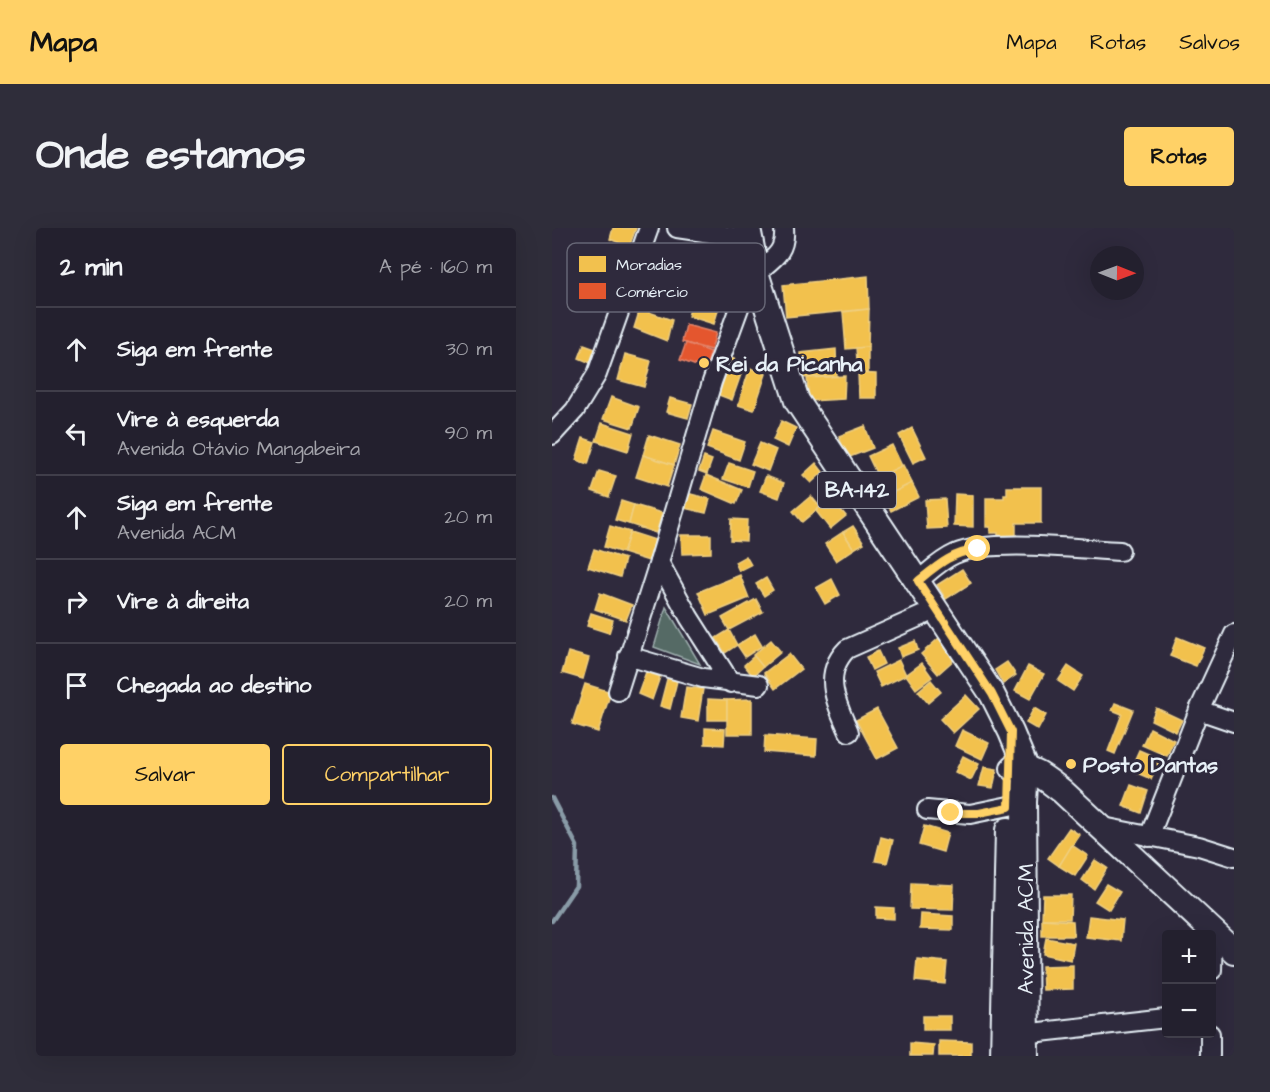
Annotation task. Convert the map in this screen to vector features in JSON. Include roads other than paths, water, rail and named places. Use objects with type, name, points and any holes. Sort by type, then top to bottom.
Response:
[{"type":"main road","name":"BA-142","points":[[765,297],[797,400],[992,694],[1011,732],[1017,768]]},
{"type":"main road","points":[[1017,768],[1040,774],[1062,791],[1210,930]]},
{"type":"main road","name":"Avenida ACM","points":[[1015,1045],[1017,768]]},
{"type":"main road","points":[[1016,804],[1062,791]]},
{"type":"main road","points":[[1216,936],[1234,951]]},
{"type":"street","points":[[644,243],[649,228]]},
{"type":"street","points":[[677,228],[749,234]]},
{"type":"street","points":[[765,262],[781,250],[784,245],[784,228]]},
{"type":"street","points":[[552,435],[575,410],[597,374],[619,312]]},
{"type":"street","points":[[618,691],[712,382],[739,312]]},
{"type":"street","points":[[918,581],[950,556],[978,549],[1026,546],[1120,551]]},
{"type":"street","points":[[659,562],[689,617],[731,683]]},
{"type":"street","points":[[849,732],[835,701],[833,669],[839,656],[847,649],[937,609]]},
{"type":"street","points":[[1149,837],[1199,710],[1234,634]]},
{"type":"street","points":[[628,656],[688,674],[731,683],[759,685]]},
{"type":"street","points":[[1199,710],[1234,722]]},
{"type":"street","points":[[927,810],[970,814],[1016,804]]},
{"type":"street","points":[[1098,826],[1199,846],[1234,857]]},
{"type":"street","points":[[1015,1045],[1162,1019]]},
{"type":"street","points":[[1210,1038],[1210,1056]]},
{"type":"waterway","points":[[552,798],[577,846],[576,886],[552,921]]},
{"type":"place","name":"Rei da Picanha","points":[[704,363]]},
{"type":"place","name":"Posto Dantas","points":[[1071,764]]}]
